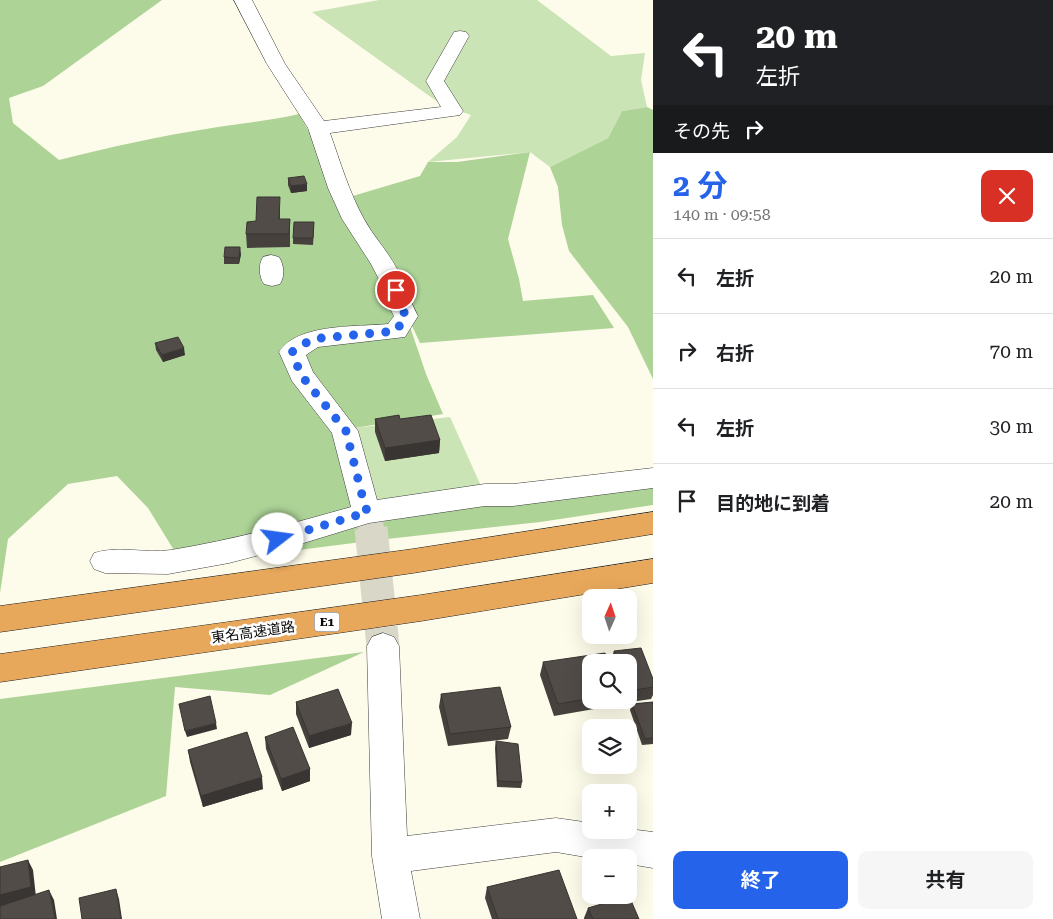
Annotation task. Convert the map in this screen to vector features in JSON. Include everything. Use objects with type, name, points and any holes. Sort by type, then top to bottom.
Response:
[{"type":"highway","points":[[0,619],[413,561],[653,523]]},
{"type":"highway","name":"東名高速道路","points":[[0,668],[420,608],[653,571]]},
{"type":"street","points":[[243,0],[276,64],[318,128],[338,188],[353,219],[383,264],[406,316],[396,331],[312,339],[292,352],[301,375],[346,431],[365,507],[368,512]]},
{"type":"street","points":[[318,128],[453,111],[435,81],[460,36]]},
{"type":"street","points":[[105,561],[168,562],[229,551],[294,535],[368,512],[485,495],[513,495],[653,478]]},
{"type":"street","points":[[383,646],[390,856],[402,919]]},
{"type":"street","points":[[390,856],[556,835],[653,850]]},
{"type":"green space","points":[[0,0],[162,0],[43,86],[9,98],[13,123],[59,160],[154,138],[299,114],[346,198],[420,176],[428,162],[457,162],[530,152],[508,239],[523,301],[593,295],[614,328],[420,343],[404,309],[426,374],[443,414],[354,428],[369,512],[653,482],[653,505],[540,522],[221,560],[180,560],[148,508],[117,476],[68,484],[8,539],[0,593]]},
{"type":"green space","points":[[379,0],[537,0],[611,56],[645,53],[641,80],[647,107],[622,111],[608,138],[550,167],[530,152],[428,162],[457,137],[471,115],[442,105],[312,12]]},
{"type":"green space","points":[[647,107],[653,110],[653,379],[628,327],[569,251],[562,225],[558,187],[550,167],[608,138],[622,111]]},
{"type":"green space","points":[[450,417],[485,495],[365,507],[354,428]]},
{"type":"green space","points":[[364,652],[270,695],[175,687],[166,796],[0,862],[0,699]]},
{"type":"building","points":[[304,176],[307,184],[291,186],[288,178]]},
{"type":"building","points":[[257,197],[280,197],[279,219],[290,219],[289,234],[246,234],[247,222],[256,221]]},
{"type":"building","points":[[294,222],[314,222],[313,238],[293,238]]},
{"type":"building","points":[[225,247],[240,247],[239,258],[224,257]]},
{"type":"building","points":[[178,337],[184,348],[162,355],[155,343]]},
{"type":"building","points":[[399,415],[400,419],[431,415],[440,440],[385,448],[375,419]]},
{"type":"building","points":[[641,648],[653,679],[653,687],[637,690],[637,654],[615,654],[614,651]]},
{"type":"building","points":[[582,656],[582,700],[558,704],[543,662]]},
{"type":"building","points":[[500,687],[511,727],[450,734],[441,694]]},
{"type":"building","points":[[338,689],[352,723],[309,736],[296,702]]},
{"type":"building","points":[[210,696],[216,723],[185,731],[179,704]]},
{"type":"building","points":[[653,702],[653,738],[645,739],[634,709],[637,709],[637,704]]},
{"type":"building","points":[[293,727],[310,769],[281,779],[265,737]]},
{"type":"building","points":[[247,732],[262,777],[201,796],[188,750]]},
{"type":"building","points":[[496,741],[518,744],[522,782],[498,781]]},
{"type":"building","points":[[28,860],[31,887],[0,895],[0,867]]},
{"type":"building","points":[[559,870],[577,919],[498,919],[487,887]]},
{"type":"building","points":[[116,889],[121,919],[82,919],[79,898]]},
{"type":"building","points":[[49,890],[55,919],[0,919],[0,906]]},
{"type":"building","points":[[602,904],[632,904],[639,919],[593,919],[588,908]]},
{"type":"tunnel","points":[[369,512],[371,529]]},
{"type":"tunnel","points":[[371,528],[383,646]]},
{"type":"route","points":[[278,539],[368,512],[365,507],[346,431],[301,375],[292,352],[312,339],[396,331],[406,316],[398,301],[396,290]]}]
